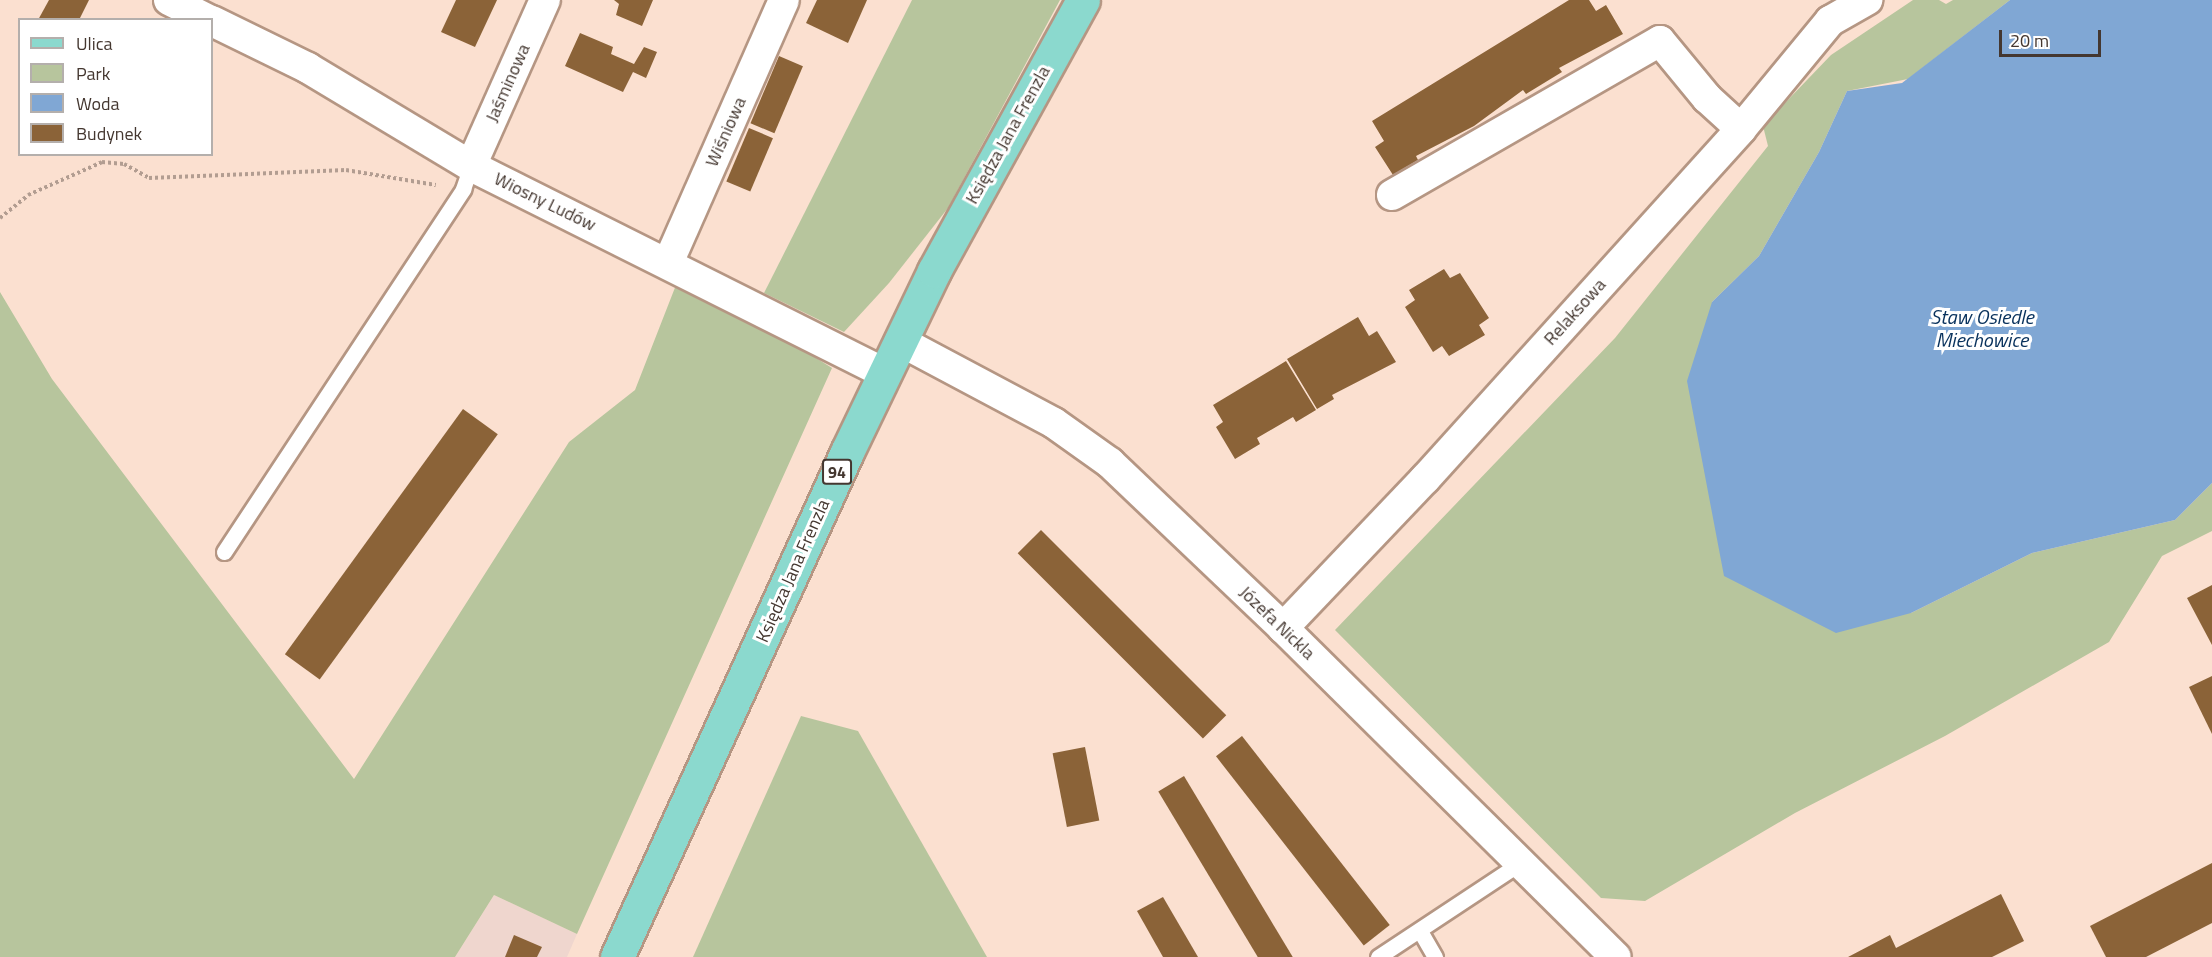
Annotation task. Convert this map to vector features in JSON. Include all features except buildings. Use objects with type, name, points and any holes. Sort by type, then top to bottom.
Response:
[{"type":"main road","name":"Księdza Jana Frenzla","points":[[617,957],[900,341],[970,203],[1083,0]]},
{"type":"street","name":"Wiosny Ludów","points":[[169,0],[206,18]]},
{"type":"street","name":"Jaśminowa","points":[[467,177],[545,0]]},
{"type":"street","name":"Wiśniowa","points":[[668,263],[784,0]]},
{"type":"street","name":"Relaksowa","points":[[1283,628],[1425,479],[1741,129],[1826,10],[1867,0]]},
{"type":"street","name":"Wiosny Ludów","points":[[213,21],[308,68],[467,177],[668,263],[885,373]]},
{"type":"street","points":[[1392,195],[1660,41],[1707,98],[1741,129]]},
{"type":"street","name":"Józefa Nickla","points":[[900,341],[1054,423],[1110,464],[1283,628],[1616,957]]},
{"type":"lane","points":[[224,552],[467,177]]},
{"type":"lane","points":[[1378,957],[1520,863]]},
{"type":"lane","points":[[1420,931],[1435,957]]},
{"type":"path","points":[[0,218],[28,195],[102,162],[124,164],[149,178],[346,170],[467,177]]},
{"type":"shaded area","points":[[494,895],[577,934],[567,957],[455,957]]},
{"type":"green space","points":[[912,0],[1060,0],[948,208],[889,283],[844,332],[764,293]]},
{"type":"green space","points":[[1913,0],[1939,0],[1946,4],[1953,0],[2010,0],[1908,79],[1847,91],[1819,152],[1759,256],[1712,302],[1911,613],[2032,553],[2175,520],[2212,483],[2212,531],[2162,556],[2109,642],[1945,736],[1795,813],[1645,901],[1601,898],[1335,630],[1615,338],[1768,146],[1763,126],[1831,55]]},
{"type":"green space","points":[[676,285],[789,341],[832,368],[577,934],[494,895],[455,957],[0,957],[0,292],[52,379],[354,779],[569,442],[635,390]]},
{"type":"green space","points":[[801,716],[858,731],[987,957],[693,957]]},
{"type":"water","name":"Staw Osiedle Miechowice","points":[[2010,0],[2212,0],[2212,483],[2175,520],[2032,553],[1911,613],[1836,633],[1724,576],[1687,381],[1712,302],[1759,256],[1819,152],[1847,91],[1902,83]]}]
